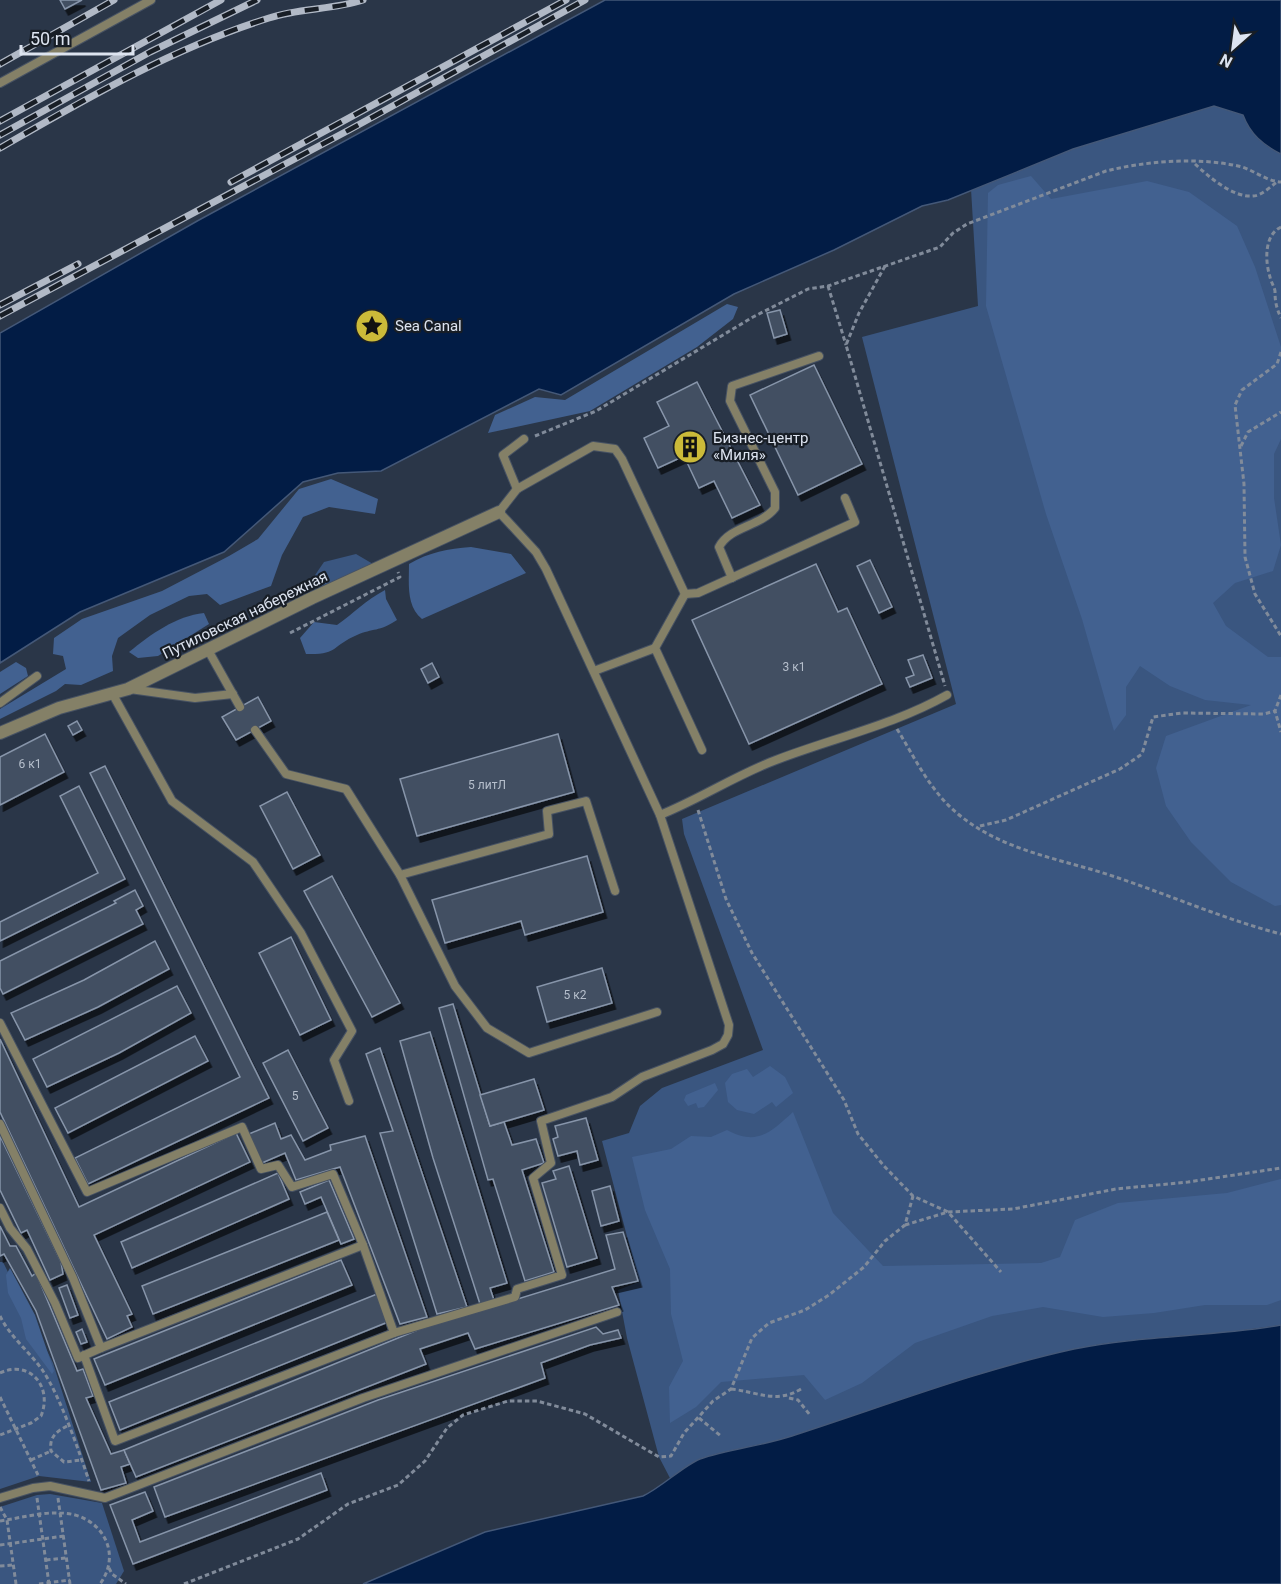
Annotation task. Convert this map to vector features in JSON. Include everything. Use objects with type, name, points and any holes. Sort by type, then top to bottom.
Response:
[{"type":"street","name":"Путиловская набережная","points":[[0,733],[59,708],[128,689],[394,560],[499,512]]},
{"type":"lane","points":[[0,83],[151,0]]},
{"type":"lane","points":[[732,578],[718,547],[724,536],[766,518],[775,508],[775,492],[730,401],[732,386],[819,356]]},
{"type":"lane","points":[[517,489],[503,455],[524,439]]},
{"type":"lane","points":[[84,1355],[115,1441],[394,1333],[515,1297],[517,1289],[562,1275],[533,1179],[551,1163],[541,1121],[612,1097],[642,1077],[712,1050],[723,1044],[728,1035],[729,1025],[712,980],[705,947],[660,815],[541,561],[499,512],[517,489],[593,446],[615,449],[622,459],[685,594]]},
{"type":"lane","points":[[685,594],[698,593],[855,522],[845,498]]},
{"type":"lane","points":[[594,671],[655,648],[685,594]]},
{"type":"lane","points":[[655,648],[702,750]]},
{"type":"lane","points":[[208,650],[240,707]]},
{"type":"lane","points":[[0,703],[37,676]]},
{"type":"lane","points":[[128,689],[195,698],[233,694]]},
{"type":"lane","points":[[112,693],[172,801],[253,862],[301,933],[352,1031],[334,1060],[349,1101]]},
{"type":"lane","points":[[660,815],[695,801],[773,761],[916,712],[947,695]]},
{"type":"lane","points":[[255,730],[286,774],[346,789],[400,875],[455,986],[487,1028],[529,1053],[657,1012]]},
{"type":"lane","points":[[400,875],[549,834],[547,811],[586,801],[615,891]]},
{"type":"lane","points":[[0,1023],[87,1192],[242,1127],[261,1169],[278,1165],[292,1187],[333,1174],[363,1245],[394,1333]]},
{"type":"lane","points":[[0,1125],[73,1278],[101,1348]]},
{"type":"lane","points":[[0,1208],[10,1228],[27,1249],[55,1303],[78,1358],[363,1245]]},
{"type":"lane","points":[[0,1498],[50,1486],[105,1498],[363,1398],[617,1312]]},
{"type":"path","points":[[1194,163],[1208,175],[1242,194],[1253,196],[1279,182]]},
{"type":"path","points":[[524,439],[545,434],[596,411],[753,317],[808,289],[828,286],[940,247],[953,233],[967,224],[1106,171],[1130,165],[1223,163],[1247,168],[1260,177],[1279,182]]},
{"type":"path","points":[[1281,227],[1272,231],[1268,240],[1267,266],[1275,289],[1274,300],[1281,318]]},
{"type":"path","points":[[846,345],[859,313],[886,265]]},
{"type":"path","points":[[828,286],[947,695]]},
{"type":"path","points":[[1281,352],[1277,364],[1242,390],[1235,405],[1244,484],[1243,530],[1250,581],[1281,636]]},
{"type":"path","points":[[1241,446],[1248,432],[1281,412]]},
{"type":"path","points":[[290,633],[400,577],[394,560]]},
{"type":"path","points":[[1281,695],[1275,711],[1281,732]]},
{"type":"path","points":[[978,826],[1006,820],[1120,769],[1142,754],[1153,717],[1182,713],[1264,714],[1275,711]]},
{"type":"path","points":[[891,720],[923,773],[943,800],[958,814],[978,826],[1029,853],[1100,872],[1211,914],[1281,934]]},
{"type":"path","points":[[695,801],[726,899],[752,953],[844,1100],[858,1134],[913,1196],[948,1212],[1001,1272]]},
{"type":"path","points":[[184,1584],[298,1539],[348,1504],[398,1485],[425,1461],[447,1428],[464,1415],[508,1401],[537,1401],[562,1407],[606,1424],[640,1448],[664,1458],[676,1452],[684,1433],[713,1401],[731,1389],[746,1348],[759,1331],[769,1323],[805,1310],[844,1284],[864,1267],[885,1241],[906,1226],[948,1212],[1013,1209],[1116,1190],[1281,1168]]},
{"type":"path","points":[[906,1226],[913,1196]]},
{"type":"path","points":[[0,1316],[53,1388],[89,1481]]},
{"type":"path","points":[[0,1373],[12,1370],[26,1372],[39,1379],[45,1390],[45,1408],[41,1416],[0,1435]]},
{"type":"path","points":[[45,1390],[53,1388]]},
{"type":"path","points":[[731,1389],[779,1399],[801,1389]]},
{"type":"path","points":[[0,1397],[38,1474]]},
{"type":"path","points":[[787,1397],[798,1400],[810,1415]]},
{"type":"path","points":[[699,1419],[722,1437]]},
{"type":"path","points":[[67,1426],[55,1432],[51,1439],[51,1451],[64,1462],[82,1460]]},
{"type":"path","points":[[31,1460],[51,1451]]},
{"type":"path","points":[[37,1498],[49,1583]]},
{"type":"path","points":[[39,1584],[70,1582],[58,1498]]},
{"type":"path","points":[[1,1510],[7,1520],[16,1584]]},
{"type":"path","points":[[0,1521],[60,1512],[86,1520],[105,1537],[112,1558],[100,1584]]},
{"type":"path","points":[[0,1545],[64,1536]]},
{"type":"path","points":[[46,1560],[66,1558]]},
{"type":"path","points":[[0,1566],[13,1565]]},
{"type":"path","points":[[109,1568],[112,1574],[126,1584]]},
{"type":"shaded area","name":"Sea Canal","points":[[605,0],[1281,0],[1281,154],[1258,138],[1249,128],[1243,115],[1214,106],[1073,149],[948,200],[922,206],[834,250],[734,294],[561,395],[539,389],[381,471],[338,473],[303,482],[224,552],[80,612],[0,663],[0,333],[199,220]]},
{"type":"shaded area","points":[[1214,106],[1243,115],[1249,128],[1258,138],[1281,154],[1281,1325],[1042,1357],[924,1392],[765,1445],[700,1459],[671,1480],[659,1457],[627,1338],[618,1290],[639,1282],[602,1141],[629,1133],[640,1106],[662,1088],[763,1050],[684,834],[682,819],[956,704],[862,337],[978,306],[971,189],[1073,149]]},
{"type":"shaded area","points":[[1031,176],[1051,199],[1147,181],[1189,192],[1237,226],[1255,267],[1281,347],[1281,439],[1274,454],[1274,498],[1281,545],[1273,571],[1235,583],[1213,603],[1226,626],[1268,657],[1281,657],[1281,905],[1275,906],[1231,882],[1191,842],[1166,806],[1156,768],[1166,736],[1251,705],[1205,700],[1170,686],[1140,666],[1126,687],[1126,715],[1114,731],[1082,619],[1046,514],[986,306],[988,193],[998,185]]},
{"type":"shaded area","points":[[727,304],[738,307],[733,319],[697,347],[590,411],[488,433],[495,415],[535,397],[565,400]]},
{"type":"shaded area","points":[[331,479],[378,499],[375,514],[329,507],[303,517],[282,555],[271,586],[220,605],[207,594],[189,596],[150,615],[118,638],[112,656],[113,671],[81,685],[65,684],[56,691],[0,719],[0,709],[66,669],[63,656],[53,654],[54,638],[82,619],[162,591],[229,556],[258,539],[299,489]]},
{"type":"shaded area","points":[[471,547],[511,554],[526,573],[422,619],[413,608],[411,601],[409,564],[439,552]]},
{"type":"shaded area","points":[[356,554],[373,564],[319,589],[311,581],[324,562]]},
{"type":"shaded area","points":[[385,590],[386,599],[397,620],[357,635],[330,651],[306,654],[300,638],[314,622],[337,625]]},
{"type":"shaded area","points":[[204,613],[209,624],[158,656],[138,658],[129,652],[174,622]]},
{"type":"shaded area","points":[[16,662],[26,668],[28,676],[0,694],[0,672]]},
{"type":"shaded area","points":[[770,1066],[785,1077],[793,1093],[776,1107],[772,1102],[754,1114],[737,1110],[728,1102],[725,1083],[732,1074],[747,1069],[753,1077]]},
{"type":"shaded area","points":[[715,1083],[718,1090],[704,1107],[698,1108],[696,1103],[688,1106],[684,1100],[686,1095]]},
{"type":"shaded area","points":[[793,1112],[833,1213],[883,1266],[1041,1263],[1060,1257],[1075,1220],[1118,1203],[1227,1193],[1281,1179],[1281,1300],[1267,1305],[1205,1305],[1154,1313],[1103,1317],[1043,1307],[992,1316],[915,1343],[862,1383],[825,1400],[804,1375],[721,1382],[696,1407],[670,1423],[669,1387],[683,1361],[671,1314],[670,1269],[645,1210],[632,1157],[671,1149],[691,1136],[711,1137],[727,1130],[747,1137],[763,1135]]},
{"type":"shaded area","points":[[0,1262],[3,1262],[53,1363],[91,1482],[39,1476],[0,1489]]},
{"type":"shaded area","points":[[10,1268],[35,1315],[54,1371],[52,1374],[26,1339],[21,1318],[8,1293],[6,1275]]},
{"type":"shaded area","points":[[1281,1325],[1281,1584],[363,1584],[485,1532],[643,1496],[700,1459],[792,1436],[1003,1367],[1100,1344]]},
{"type":"shaded area","points":[[50,1494],[102,1503],[124,1571],[116,1584],[0,1584],[0,1507],[37,1495]]},
{"type":"building","points":[[60,0],[82,0],[65,9]]},
{"type":"building","points":[[780,310],[787,334],[774,338],[767,313]]},
{"type":"building","points":[[814,365],[862,464],[798,495],[750,395]]},
{"type":"building","name":"Бизнес-центр «Миля»","points":[[697,382],[760,505],[732,518],[714,481],[699,488],[684,456],[658,468],[644,438],[669,426],[657,402]]},
{"type":"building","points":[[870,560],[892,607],[879,613],[857,566]]},
{"type":"building","points":[[816,564],[838,612],[847,608],[882,684],[749,744],[692,620]]},
{"type":"building","points":[[923,655],[932,678],[910,687],[906,678],[914,675],[908,660]]},
{"type":"building","points":[[432,663],[439,677],[428,683],[421,669]]},
{"type":"building","points":[[258,697],[271,721],[236,740],[222,717]]},
{"type":"building","points":[[77,721],[82,730],[73,735],[68,726]]},
{"type":"building","points":[[45,734],[64,772],[0,805],[0,757]]},
{"type":"building","points":[[558,734],[574,792],[417,836],[400,779]]},
{"type":"building","points":[[105,766],[269,1098],[88,1184],[75,1158],[240,1077],[90,773]]},
{"type":"building","points":[[79,786],[125,879],[0,941],[0,922],[98,873],[60,796]]},
{"type":"building","points":[[287,792],[320,855],[293,869],[260,806]]},
{"type":"building","points":[[587,856],[603,912],[525,935],[521,921],[445,943],[432,900]]},
{"type":"building","points":[[332,876],[400,1003],[372,1017],[304,891]]},
{"type":"building","points":[[135,890],[143,906],[136,910],[143,924],[3,994],[0,988],[0,961],[116,903],[114,901]]},
{"type":"building","points":[[291,937],[331,1020],[300,1035],[259,953]]},
{"type":"building","points":[[155,941],[169,969],[98,1007],[25,1040],[11,1013],[84,980]]},
{"type":"building","points":[[602,968],[612,1003],[547,1022],[537,987]]},
{"type":"building","points":[[177,986],[191,1013],[119,1053],[47,1087],[33,1059]]},
{"type":"building","points":[[453,1004],[490,1126],[504,1122],[512,1145],[536,1139],[544,1163],[522,1170],[554,1272],[525,1281],[493,1179],[488,1180],[439,1008]]},
{"type":"building","points":[[430,1032],[507,1283],[490,1288],[494,1300],[480,1304],[433,1158],[400,1041]]},
{"type":"building","points":[[195,1036],[208,1061],[68,1133],[55,1108]]},
{"type":"building","points":[[0,1039],[79,1207],[236,1133],[250,1162],[94,1235],[132,1314],[127,1316],[132,1327],[107,1339],[0,1112]]},
{"type":"building","points":[[380,1048],[467,1307],[437,1314],[380,1133],[393,1131],[366,1054]]},
{"type":"building","points":[[288,1050],[328,1128],[303,1141],[263,1063]]},
{"type":"building","points":[[534,1079],[544,1110],[490,1126],[480,1095]]},
{"type":"building","points":[[586,1118],[598,1160],[580,1165],[577,1151],[558,1156],[553,1139],[558,1137],[555,1126]]},
{"type":"building","points":[[275,1123],[281,1139],[291,1135],[305,1160],[331,1150],[330,1145],[365,1136],[427,1317],[400,1324],[340,1167],[296,1180],[285,1153],[262,1163],[249,1134]]},
{"type":"building","points":[[0,1136],[61,1262],[63,1274],[50,1280],[27,1230],[21,1233],[0,1190]]},
{"type":"building","points":[[569,1166],[597,1258],[567,1267],[542,1183],[556,1179],[553,1171]]},
{"type":"building","points":[[278,1173],[289,1199],[132,1268],[121,1242]]},
{"type":"building","points":[[329,1180],[354,1239],[341,1244],[321,1197],[305,1204],[300,1192]]},
{"type":"building","points":[[610,1186],[619,1221],[601,1226],[592,1191]]},
{"type":"building","points":[[327,1212],[339,1240],[153,1314],[142,1286]]},
{"type":"building","points":[[0,1226],[10,1246],[16,1246],[32,1276],[36,1273],[77,1371],[83,1369],[93,1396],[86,1398],[111,1454],[124,1450],[130,1464],[121,1467],[126,1483],[101,1490],[36,1311],[4,1254],[0,1256]]},
{"type":"building","points":[[623,1232],[638,1281],[612,1287],[619,1305],[475,1349],[468,1333],[420,1349],[426,1364],[136,1477],[124,1450],[420,1329],[615,1269],[606,1235]]},
{"type":"building","points":[[341,1260],[352,1285],[105,1385],[94,1359]]},
{"type":"building","points":[[67,1285],[78,1315],[70,1318],[59,1288]]},
{"type":"building","points":[[377,1294],[388,1322],[120,1430],[109,1402]]},
{"type":"building","points":[[596,1327],[603,1334],[618,1330],[621,1338],[590,1345],[541,1363],[545,1378],[165,1517],[154,1487],[378,1400]]},
{"type":"building","points":[[82,1329],[87,1342],[81,1344],[76,1332]]},
{"type":"building","points":[[321,1473],[327,1490],[133,1564],[110,1505],[145,1492],[153,1511],[132,1520],[140,1542]]},
{"type":"railway","points":[[0,64],[114,0]]},
{"type":"railway","points":[[0,121],[221,0]]},
{"type":"railway","points":[[0,135],[150,52],[257,0]]},
{"type":"railway","points":[[0,148],[131,76],[233,30],[280,15],[363,0]]},
{"type":"railway","points":[[231,182],[566,0]]},
{"type":"railway","points":[[0,316],[349,130],[585,0]]},
{"type":"railway","points":[[0,305],[78,264]]},
{"type":"place","name":"Sea Canal","points":[[372,326]]},
{"type":"place","name":"Бизнес-центр «Миля»","points":[[690,447]]}]
